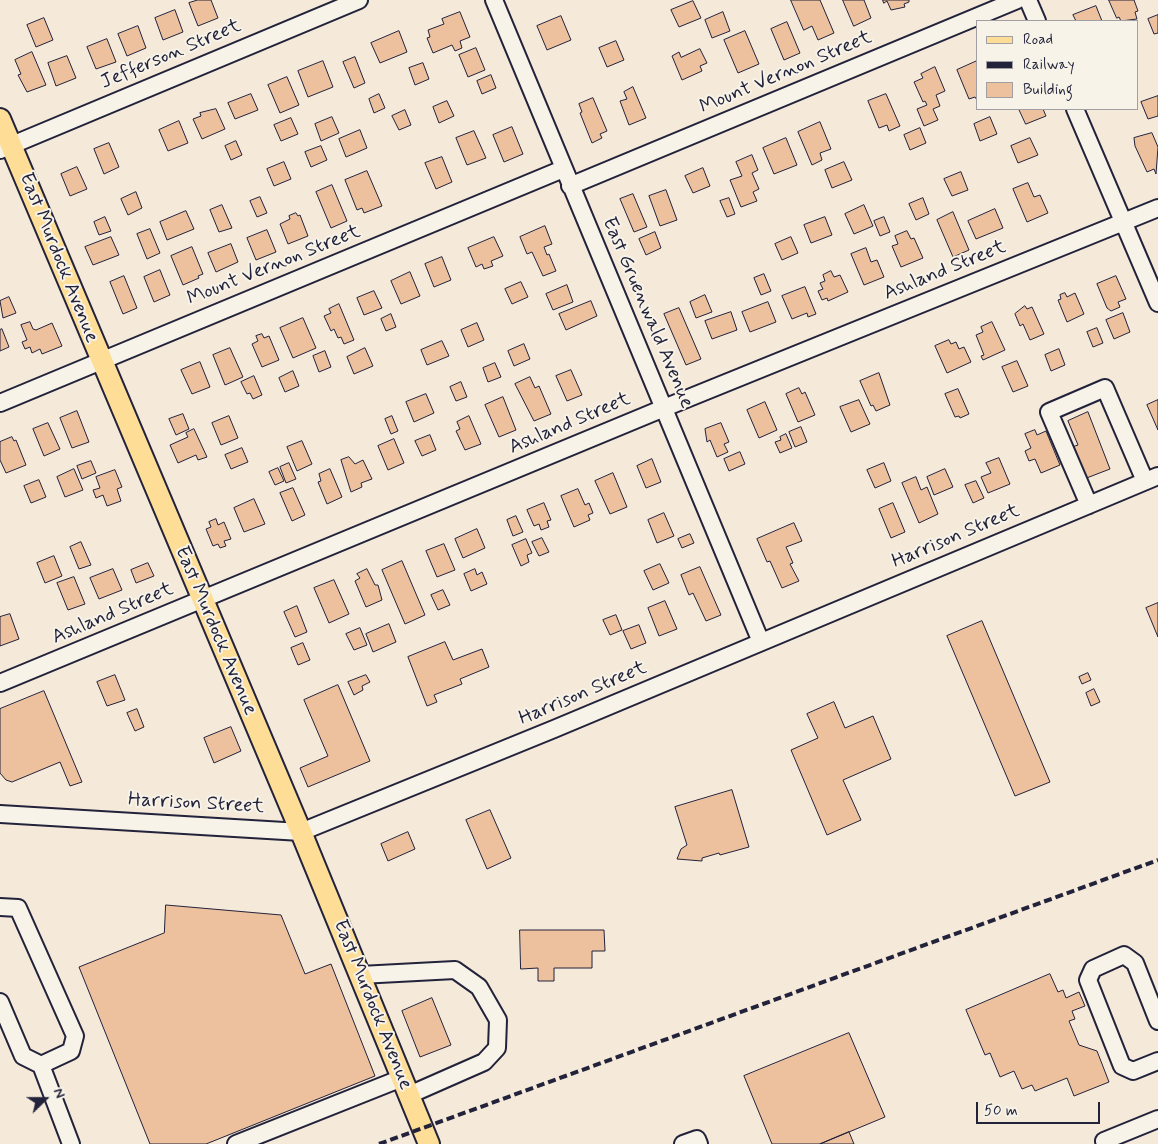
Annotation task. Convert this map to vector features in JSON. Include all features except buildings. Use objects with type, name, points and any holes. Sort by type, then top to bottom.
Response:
[{"type":"main road","name":"East Murdock Avenue","points":[[0,120],[5,147],[100,361],[301,832],[429,1144]]},
{"type":"street","name":"Jefferson Street","points":[[5,147],[359,0]]},
{"type":"street","name":"East Gruenwald Avenue","points":[[494,0],[761,642]]},
{"type":"street","name":"Mount Vernon Street","points":[[570,186],[1018,0]]},
{"type":"street","points":[[1028,0],[1037,20]]},
{"type":"street","points":[[1075,110],[1158,303]]},
{"type":"street","name":"Mount Vernon Street","points":[[0,403],[564,169]]},
{"type":"street","name":"Ashland Street","points":[[0,683],[664,408],[1158,208]]},
{"type":"street","points":[[1088,505],[1049,412],[1105,388],[1151,478]]},
{"type":"street","name":"Harrison Street","points":[[0,814],[301,832],[554,730],[1151,478]]},
{"type":"street","points":[[0,907],[18,908],[76,1036],[71,1052],[41,1065]]},
{"type":"street","points":[[1158,1021],[1135,963],[1124,955],[1093,968],[1088,980],[1122,1066],[1133,1071],[1158,1061]]},
{"type":"street","points":[[236,1144],[484,1062],[497,1048],[498,1020],[479,987],[455,970],[360,975]]},
{"type":"street","points":[[0,1002],[23,1056],[41,1065],[71,1144]]},
{"type":"street","points":[[1104,1141],[1158,1118]]},
{"type":"street","points":[[683,1144],[697,1139],[699,1144]]},
{"type":"railway","points":[[379,1144],[1158,860]]}]
